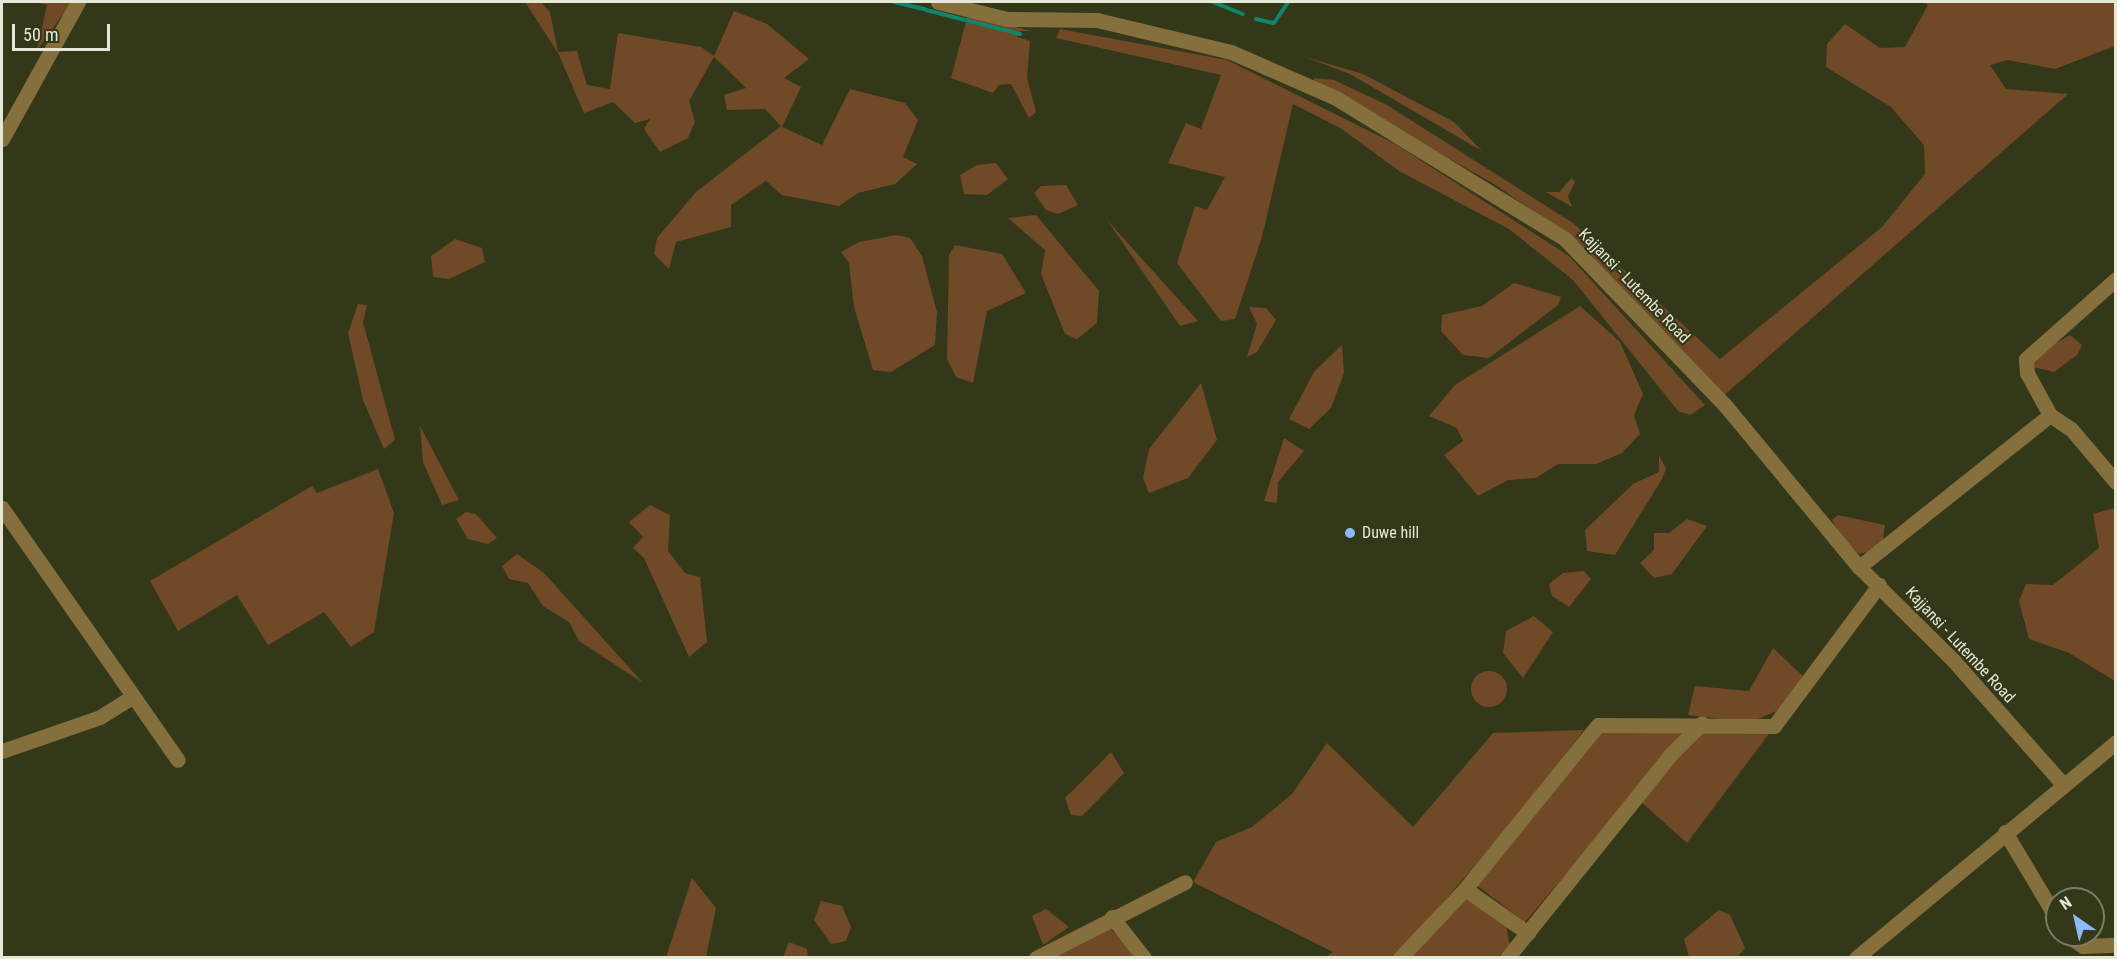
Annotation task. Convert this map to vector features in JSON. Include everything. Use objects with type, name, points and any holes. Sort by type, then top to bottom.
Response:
[{"type":"street","points":[[2,139],[78,2]]},
{"type":"street","name":"Kajjansi - Lutembe Road","points":[[938,2],[1007,19],[1097,20],[1160,33],[1231,52],[1346,104],[1565,239],[1724,404],[1859,567],[1879,585],[2062,783]]},
{"type":"street","points":[[2115,279],[2026,359],[2027,372],[2050,415],[2071,429],[2115,482]]},
{"type":"street","points":[[1859,567],[2050,415]]},
{"type":"street","points":[[2,508],[131,698],[178,760]]},
{"type":"street","points":[[1400,957],[1465,889],[1598,725],[1702,723],[1774,726],[1879,585]]},
{"type":"street","points":[[2,751],[100,717],[131,698]]},
{"type":"street","points":[[1507,957],[1670,755],[1702,723]]},
{"type":"street","points":[[1856,957],[2062,783],[2115,742]]},
{"type":"street","points":[[2005,832],[2045,899]]},
{"type":"street","points":[[1036,957],[1185,882]]},
{"type":"street","points":[[1465,889],[1528,933]]},
{"type":"street","points":[[1112,917],[1144,957]]},
{"type":"shaded area","points":[[35,2],[72,2],[37,50],[47,5]]},
{"type":"shaded area","points":[[525,2],[541,2],[550,12],[558,52],[577,51],[587,85],[610,89],[618,33],[701,47],[714,56],[734,11],[767,24],[809,59],[784,78],[801,87],[782,127],[822,145],[850,89],[905,103],[918,120],[903,157],[917,164],[895,184],[858,193],[839,206],[782,195],[766,181],[731,205],[731,227],[676,242],[669,269],[654,254],[657,238],[696,192],[781,126],[765,109],[727,110],[724,95],[746,88],[714,57],[689,101],[695,122],[688,138],[660,152],[644,129],[650,119],[635,123],[613,102],[584,113],[558,53]]},
{"type":"shaded area","points":[[1924,2],[2115,2],[2115,46],[2055,69],[2008,60],[1990,65],[2006,89],[2068,94],[1722,397],[1580,243],[1494,184],[1314,82],[1314,78],[1334,80],[1387,105],[1573,223],[1720,359],[1882,227],[1925,174],[1924,145],[1891,107],[1826,67],[1827,44],[1845,24],[1880,48],[1905,47],[1928,5]]},
{"type":"shaded area","points":[[968,14],[1031,31],[1020,31],[1017,37],[1030,41],[1027,78],[1036,112],[1029,118],[1011,84],[999,85],[993,93],[951,78]]},
{"type":"shaded area","points":[[1060,29],[1227,60],[1397,145],[1569,256],[1705,405],[1690,415],[1678,411],[1573,280],[1509,229],[1399,171],[1342,129],[1293,104],[1262,237],[1235,319],[1221,321],[1177,263],[1195,206],[1207,210],[1225,177],[1168,163],[1186,123],[1201,129],[1221,75],[1056,38]]},
{"type":"shaded area","points":[[1305,57],[1363,74],[1454,122],[1482,151],[1350,74]]},
{"type":"shaded area","points":[[996,163],[1008,179],[987,195],[964,194],[960,175],[977,165]]},
{"type":"shaded area","points":[[1572,178],[1575,182],[1568,196],[1572,207],[1546,192],[1559,192]]},
{"type":"shaded area","points":[[1066,185],[1078,205],[1058,214],[1046,210],[1034,193],[1041,186]]},
{"type":"shaded area","points":[[1036,215],[1099,291],[1097,323],[1077,339],[1065,334],[1041,274],[1045,250],[1008,218]]},
{"type":"shaded area","points":[[1107,220],[1198,321],[1180,326]]},
{"type":"shaded area","points":[[896,235],[910,238],[922,256],[937,312],[935,345],[891,372],[873,370],[854,307],[849,263],[841,252],[859,242]]},
{"type":"shaded area","points":[[455,239],[482,248],[485,262],[449,279],[433,277],[431,256]]},
{"type":"shaded area","points":[[955,245],[1002,254],[1026,293],[987,311],[973,383],[956,377],[947,359],[949,255]]},
{"type":"shaded area","points":[[1514,283],[1561,297],[1558,305],[1489,358],[1463,355],[1441,331],[1442,315],[1482,306]]},
{"type":"shaded area","points":[[358,304],[367,305],[363,322],[395,440],[384,449],[363,400],[348,333]]},
{"type":"shaded area","points":[[1580,306],[1620,342],[1643,394],[1634,415],[1640,434],[1622,453],[1596,464],[1558,464],[1536,478],[1508,480],[1478,496],[1444,455],[1463,441],[1457,428],[1429,416],[1455,385]]},
{"type":"shaded area","points":[[1249,307],[1266,308],[1276,320],[1257,352],[1247,357],[1257,324]]},
{"type":"shaded area","points":[[2070,335],[2082,345],[2077,355],[2054,372],[2033,367],[2033,357]]},
{"type":"shaded area","points":[[1342,345],[1344,373],[1331,408],[1309,429],[1289,419],[1314,372]]},
{"type":"shaded area","points":[[1201,383],[1217,440],[1188,478],[1149,493],[1143,478],[1149,449]]},
{"type":"shaded area","points":[[420,426],[459,500],[442,505],[423,462]]},
{"type":"shaded area","points":[[1284,438],[1304,451],[1278,482],[1277,503],[1264,501]]},
{"type":"shaded area","points":[[1659,455],[1666,469],[1662,479],[1615,555],[1587,551],[1585,530],[1633,484],[1659,472]]},
{"type":"shaded area","points":[[378,469],[394,513],[374,632],[351,647],[324,612],[268,645],[237,595],[178,631],[150,581],[312,486],[317,493]]},
{"type":"shaded area","points":[[650,505],[670,515],[668,551],[685,573],[700,577],[707,642],[689,657],[644,558],[633,548],[643,537],[629,522]]},
{"type":"shaded area","points":[[2116,508],[2115,681],[2069,653],[2029,639],[2019,601],[2026,584],[2053,585],[2099,548],[2093,514]]},
{"type":"shaded area","points":[[466,512],[476,514],[497,538],[488,544],[468,539],[456,519]]},
{"type":"shaded area","points":[[1838,515],[1885,525],[1883,539],[1871,551],[1859,554],[1840,536],[1832,520]]},
{"type":"shaded area","points":[[1687,519],[1707,526],[1672,574],[1654,578],[1640,563],[1654,550],[1654,533],[1669,533]]},
{"type":"shaded area","points":[[517,554],[544,573],[643,683],[579,641],[569,622],[543,606],[528,583],[509,579],[502,566]]},
{"type":"shaded area","points":[[1584,571],[1591,579],[1569,607],[1552,596],[1549,584],[1563,573]]},
{"type":"shaded area","points":[[1534,616],[1553,632],[1523,678],[1503,653],[1506,631]]},
{"type":"shaded area","points":[[1773,648],[1804,677],[1779,710],[1751,722],[1688,715],[1695,686],[1749,691]]},
{"type":"shaded area","points":[[1489,671],[1502,676],[1507,689],[1502,702],[1489,707],[1476,702],[1471,689],[1476,676]]},
{"type":"shaded area","points":[[1609,727],[1686,733],[1525,922],[1475,884],[1596,736]]},
{"type":"shaded area","points":[[1584,730],[1515,820],[1395,957],[1326,957],[1333,952],[1193,882],[1216,842],[1252,827],[1292,794],[1327,743],[1413,827],[1493,733]]},
{"type":"shaded area","points":[[1701,731],[1771,731],[1687,843],[1640,801]]},
{"type":"shaded area","points":[[1111,752],[1124,773],[1082,816],[1071,815],[1065,798]]},
{"type":"shaded area","points":[[692,878],[716,908],[706,957],[666,957]]},
{"type":"shaded area","points":[[1471,898],[1506,925],[1510,946],[1498,957],[1407,958],[1459,902]]},
{"type":"shaded area","points":[[821,901],[842,906],[851,927],[846,941],[831,944],[814,920]]},
{"type":"shaded area","points":[[1046,909],[1069,927],[1043,945],[1032,916]]},
{"type":"shaded area","points":[[1719,910],[1730,915],[1745,948],[1737,957],[1689,957],[1684,939]]},
{"type":"shaded area","points":[[1110,928],[1139,958],[1047,958]]},
{"type":"shaded area","points":[[789,942],[807,949],[808,957],[783,957]]},
{"type":"waterway","points":[[894,2],[925,9]]},
{"type":"waterway","points":[[1213,2],[1243,14]]},
{"type":"waterway","points":[[1256,19],[1274,23],[1288,2]]},
{"type":"waterway","points":[[926,10],[1020,34]]},
{"type":"place","name":"Duwe hill","points":[[1350,533]]}]
